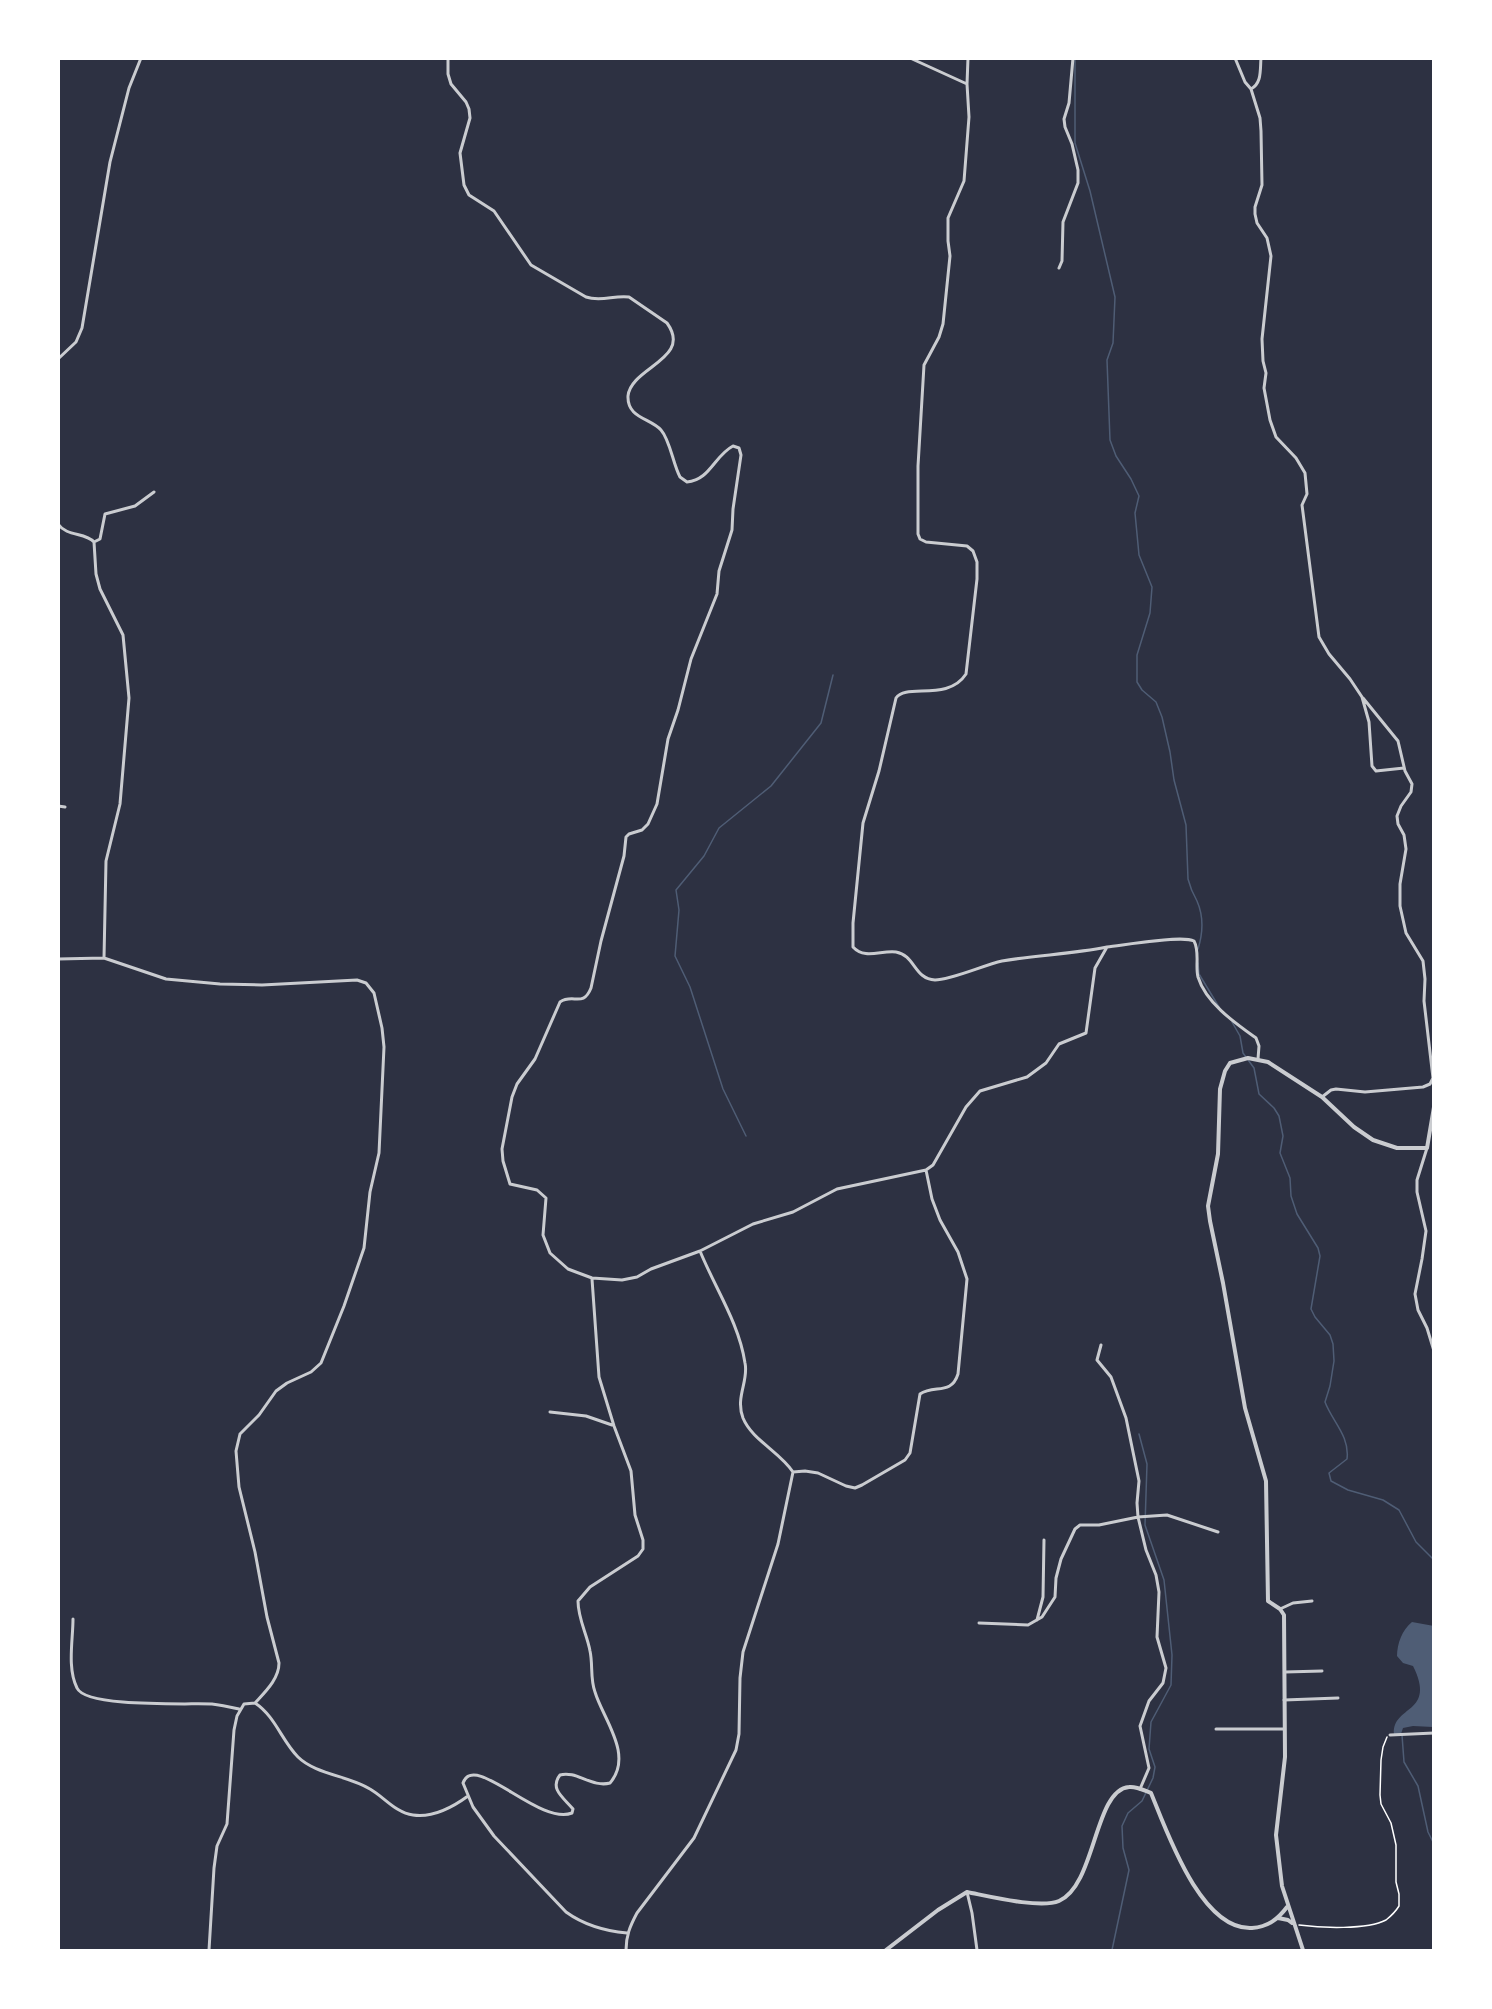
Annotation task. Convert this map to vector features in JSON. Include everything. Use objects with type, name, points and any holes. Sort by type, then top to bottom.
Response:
[{"type":"street","points":[[58,359],[76,342],[82,328],[110,162],[129,88],[141,58]]},
{"type":"street","points":[[448,58],[448,74],[451,84],[469,109],[470,118],[460,153],[464,185],[469,195],[494,211],[531,265],[595,300],[629,297],[668,323],[674,342],[671,348],[632,386],[628,398],[629,406],[634,413],[662,431],[680,477],[687,482],[703,477],[720,454],[733,446],[739,448],[741,455],[732,530],[719,571],[717,594],[691,659],[668,740],[657,804],[648,824],[642,830],[626,837],[624,856],[589,994],[583,999],[564,999],[560,1002],[535,1059],[517,1084],[512,1097],[502,1161],[510,1184],[544,1195],[547,1203],[543,1235],[547,1248],[568,1269],[592,1278],[631,1279],[700,1251],[753,1224],[793,1212],[837,1189],[926,1170],[933,1165],[954,1125],[980,1091],[1027,1077],[1046,1063],[1059,1044],[1086,1033],[1095,968],[1107,947]]},
{"type":"street","points":[[910,58],[967,84]]},
{"type":"street","points":[[968,58],[969,117],[964,181],[948,218],[950,256],[943,324],[939,337],[924,365],[918,466],[918,534],[920,539],[926,542],[968,546],[973,551],[977,562],[966,674],[961,681],[949,688],[931,692],[903,693],[898,694],[896,698],[879,771],[863,823],[853,923],[853,947],[858,953],[896,952],[908,956],[918,973],[926,978],[938,980],[1001,962],[1182,938],[1194,941],[1197,946],[1197,975],[1201,986],[1210,999],[1256,1038],[1259,1046],[1258,1059]]},
{"type":"street","points":[[1059,268],[1062,261],[1064,222],[1078,183],[1078,170],[1064,118],[1069,103],[1073,58]]},
{"type":"street","points":[[1236,58],[1245,82],[1251,89],[1260,118],[1262,185],[1255,214],[1257,223],[1267,238],[1271,256],[1262,339],[1266,373],[1264,383],[1266,404],[1276,437],[1296,458],[1305,473],[1307,494],[1302,506],[1320,637],[1329,654],[1396,738],[1412,787],[1397,816],[1406,849],[1400,884],[1400,906],[1406,933],[1423,961],[1424,1001],[1433,1078],[1430,1084],[1423,1087],[1365,1092],[1336,1089],[1322,1097]]},
{"type":"street","points":[[1251,89],[1258,83],[1260,58]]},
{"type":"street","points":[[94,542],[100,539],[105,514],[135,506],[154,492]]},
{"type":"street","points":[[58,524],[64,531],[90,538],[94,542],[96,574],[100,589],[123,635],[129,698],[120,804],[106,861],[104,958]]},
{"type":"street","points":[[1362,697],[1369,722],[1372,766],[1377,771],[1404,768]]},
{"type":"street","points":[[58,806],[64,807]]},
{"type":"street","points":[[58,959],[104,958],[166,979],[262,985],[357,980],[366,983],[373,990],[382,1028],[384,1069],[380,1115],[380,1153],[370,1192],[364,1248],[319,1366],[276,1391],[259,1415],[240,1434],[238,1440],[236,1466],[239,1487],[279,1663],[276,1675],[255,1703]]},
{"type":"street","points":[[1302,1950],[1282,1886],[1276,1835],[1285,1756],[1284,1615],[1280,1609],[1268,1601],[1267,1486],[1245,1408],[1223,1283],[1209,1221],[1208,1206],[1217,1162],[1220,1089],[1225,1071],[1233,1061],[1248,1058],[1268,1062],[1322,1097],[1354,1127],[1378,1143],[1397,1148],[1427,1148],[1434,1144]]},
{"type":"street","points":[[1434,1107],[1427,1148],[1417,1180],[1417,1192],[1426,1231],[1414,1294],[1434,1351]]},
{"type":"street","points":[[700,1251],[711,1278],[734,1321],[745,1359],[746,1373],[741,1395],[743,1417],[757,1436],[793,1472],[818,1473],[850,1487],[862,1485],[910,1454],[920,1394],[952,1386],[958,1374],[967,1280],[958,1252],[940,1220],[932,1199],[926,1170]]},
{"type":"street","points":[[592,1278],[599,1377],[631,1471],[635,1515],[643,1540],[643,1549],[638,1556],[590,1587],[581,1597],[578,1605],[590,1648],[594,1688],[615,1740],[618,1758],[615,1775],[610,1783],[601,1785],[569,1774],[560,1775],[556,1781],[556,1787],[573,1809],[568,1815],[551,1813],[538,1808],[482,1775],[470,1775],[465,1779],[464,1786],[473,1807],[494,1836],[566,1912],[596,1928],[627,1934]]},
{"type":"street","points":[[1101,1345],[1098,1360],[1110,1375],[1118,1393],[1138,1472],[1138,1517],[1146,1550],[1156,1575],[1159,1602],[1157,1637],[1166,1668],[1163,1683],[1149,1701],[1140,1726],[1149,1768],[1141,1789]]},
{"type":"street","points":[[550,1412],[586,1416],[614,1426]]},
{"type":"street","points":[[626,1950],[627,1934],[637,1913],[694,1838],[734,1756],[740,1734],[740,1678],[743,1652],[749,1627],[778,1544],[793,1472]]},
{"type":"street","points":[[979,1623],[1028,1624],[1036,1622],[1053,1602],[1060,1559],[1075,1529],[1084,1524],[1099,1525],[1138,1517],[1167,1515],[1218,1533]]},
{"type":"street","points":[[1036,1622],[1043,1599],[1044,1540]]},
{"type":"street","points":[[1280,1609],[1293,1603],[1312,1601]]},
{"type":"street","points":[[73,1619],[73,1672],[76,1686],[83,1695],[118,1701],[212,1704],[239,1709]]},
{"type":"street","points":[[1284,1672],[1322,1671]]},
{"type":"street","points":[[1284,1700],[1338,1698]]},
{"type":"street","points":[[209,1950],[217,1846],[228,1824],[234,1730],[239,1709],[244,1704],[255,1703],[265,1710],[303,1762],[369,1788],[405,1813],[429,1815],[455,1805],[468,1796]]},
{"type":"street","points":[[1216,1729],[1284,1729]]},
{"type":"street","points":[[1390,1735],[1434,1733]]},
{"type":"street","points":[[886,1950],[938,1910],[967,1892],[1016,1901],[1051,1904],[1062,1899],[1078,1882],[1109,1801],[1119,1790],[1131,1787],[1151,1793],[1177,1856],[1216,1913],[1233,1925],[1245,1928],[1270,1924],[1287,1906]]},
{"type":"street","points":[[967,1892],[977,1950]]},
{"type":"street","points":[[1278,1918],[1288,1920],[1293,1924]]},
{"type":"path","points":[[1293,1924],[1313,1927],[1371,1924],[1386,1920],[1399,1906],[1396,1882],[1396,1845],[1391,1823],[1381,1804],[1380,1795],[1383,1747],[1390,1735]]},
{"type":"water","points":[[1412,1622],[1434,1626],[1433,1727],[1413,1726],[1403,1728],[1401,1734],[1394,1734],[1395,1725],[1417,1701],[1420,1693],[1413,1666],[1403,1663],[1397,1656],[1401,1638],[1405,1629]]},
{"type":"waterway","points":[[1075,58],[1075,143],[1090,191],[1115,297],[1113,343],[1107,360],[1110,440],[1116,456],[1139,496],[1135,513],[1139,555],[1152,587],[1150,613],[1137,655],[1137,682],[1142,690],[1156,702],[1170,752],[1174,780],[1186,825],[1188,879],[1202,919],[1198,949]]},
{"type":"waterway","points":[[746,1136],[723,1089],[690,987],[675,956],[679,910],[676,890],[704,856],[719,828],[771,786],[821,723],[833,675]]},
{"type":"waterway","points":[[1198,963],[1199,974],[1219,1007]]},
{"type":"waterway","points":[[1232,1022],[1240,1036],[1243,1053],[1254,1068],[1259,1094],[1279,1116],[1283,1136],[1280,1153],[1290,1178],[1291,1196],[1297,1214],[1318,1248],[1320,1256],[1311,1309],[1330,1335],[1333,1344],[1334,1361],[1325,1402],[1343,1436],[1347,1451],[1347,1459],[1329,1473],[1331,1481],[1348,1490],[1383,1500],[1399,1510],[1416,1542],[1434,1560]]},
{"type":"waterway","points":[[1112,1950],[1129,1870],[1123,1848],[1122,1826],[1128,1813],[1142,1801],[1153,1778],[1155,1767],[1149,1749],[1151,1722],[1171,1685],[1172,1655],[1164,1580],[1145,1525],[1147,1464],[1139,1434]]},
{"type":"waterway","points":[[1402,1735],[1404,1762],[1418,1786],[1428,1832],[1434,1844]]}]
